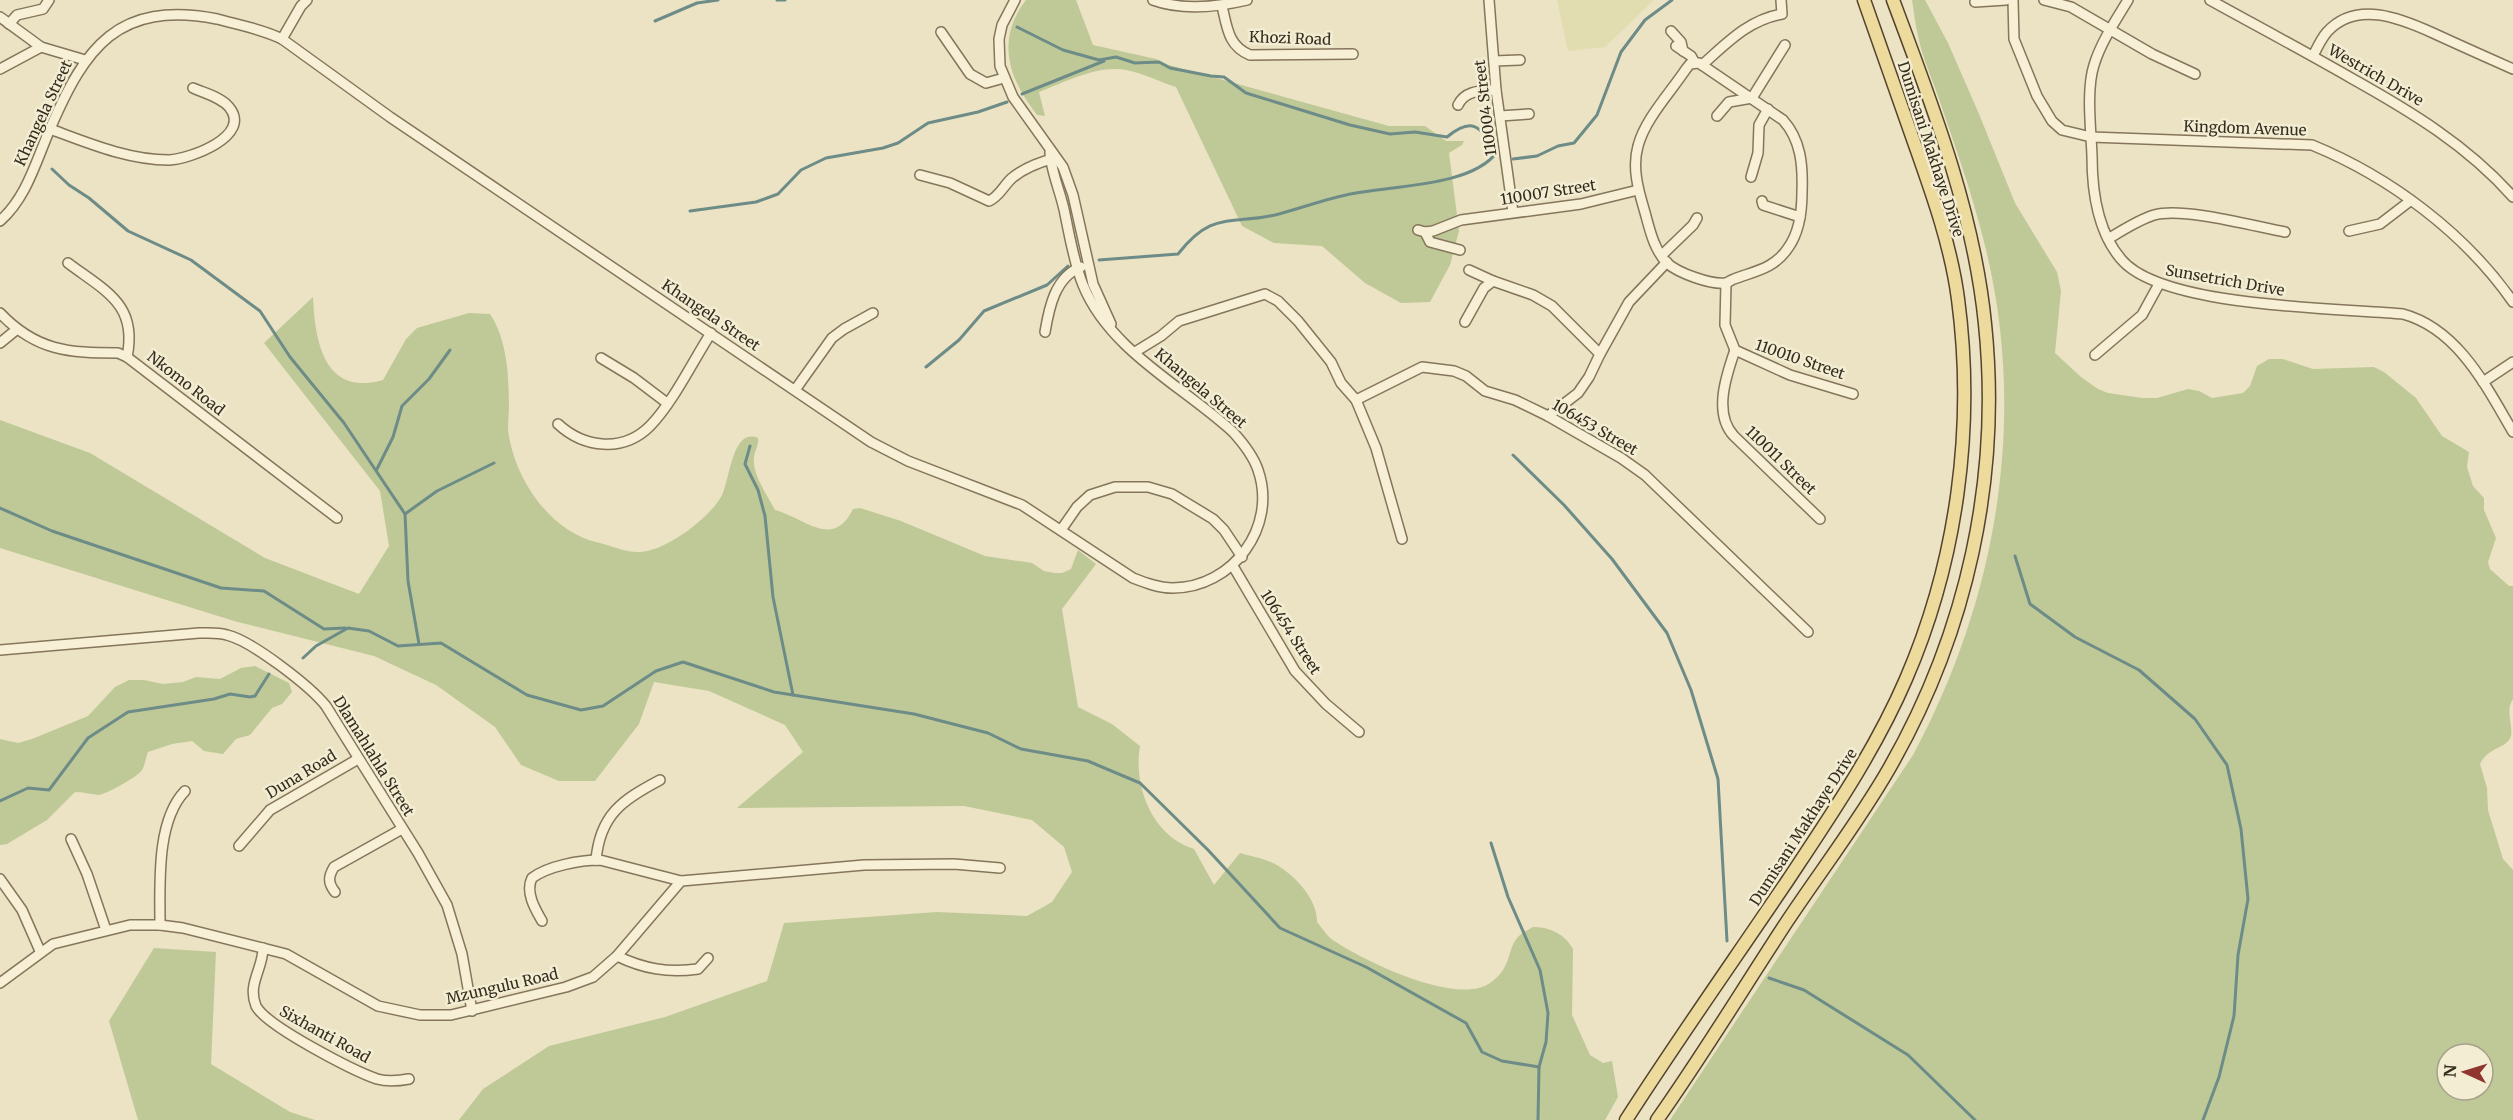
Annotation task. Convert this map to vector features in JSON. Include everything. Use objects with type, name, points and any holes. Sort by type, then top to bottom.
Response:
[{"type":"main road","name":"Dumisani Makhaye Drive","points":[[1626,1120],[1840,802],[1873,746],[1918,649],[1945,561],[1962,446],[1963,368],[1958,297],[1938,209],[1864,0]]},
{"type":"main road","name":"Dumisani Makhaye Drive","points":[[1657,1120],[1719,1029],[1795,910],[1855,825],[1890,767],[1913,724],[1941,661],[1971,560],[1984,485],[1989,410],[1983,306],[1961,200],[1893,0]]},
{"type":"street","points":[[9,24],[16,15],[43,9],[49,0]]},
{"type":"street","points":[[282,39],[301,6],[307,0]]},
{"type":"street","name":"Khangela Street","points":[[1015,0],[1002,25],[999,39],[1000,66],[1014,97],[1033,122],[1073,195],[1087,265],[1098,298],[1116,334]]},
{"type":"street","points":[[1153,0],[1177,6],[1222,6],[1247,0]]},
{"type":"street","name":"110004 Street","points":[[1490,0],[1497,90],[1513,212]]},
{"type":"street","points":[[1671,31],[1681,42],[1680,48],[1699,64],[1768,109],[1792,130],[1798,145],[1803,174],[1800,217],[1793,239],[1776,261],[1762,271],[1726,283],[1697,278],[1664,259],[1651,235],[1638,190],[1636,158],[1641,138],[1690,64],[1699,64],[1753,22],[1782,14],[1781,0]]},
{"type":"street","points":[[1975,2],[2006,0]]},
{"type":"street","name":"Kingdom Avenue","points":[[2013,0],[2014,39],[2022,62],[2042,104],[2052,121],[2062,130],[2091,137],[2311,145],[2398,191],[2480,260],[2513,302]]},
{"type":"street","points":[[2044,0],[2071,7],[2152,54],[2195,74]]},
{"type":"street","name":"Sunsetrich Drive","points":[[2128,0],[2098,55],[2092,73],[2091,137],[2094,196],[2108,239],[2121,259],[2132,269],[2159,284],[2261,304],[2381,312],[2418,318],[2438,329],[2454,345],[2483,382],[2513,432]]},
{"type":"street","name":"Westrich Drive","points":[[2210,0],[2313,56],[2439,131],[2488,171],[2513,197]]},
{"type":"street","name":"Khozi Road","points":[[1222,6],[1231,41],[1240,51],[1250,55],[1353,54]]},
{"type":"street","points":[[2313,56],[2327,32],[2334,25],[2351,15],[2378,11],[2404,20],[2513,69]]},
{"type":"street","name":"Khangela Street","points":[[0,221],[24,192],[50,129],[85,60],[98,45],[123,26],[154,15],[165,14],[200,16],[263,31],[282,39],[366,101],[889,452],[1007,498],[1035,512],[1114,568],[1153,585],[1172,588],[1190,587],[1209,582],[1242,557],[1256,532],[1263,502],[1262,485],[1252,458],[1243,444],[1221,421],[1135,352],[1116,334],[1090,301],[1077,269],[1053,156]]},
{"type":"street","points":[[0,17],[41,47],[85,60]]},
{"type":"street","points":[[941,32],[972,75],[989,83],[1004,78]]},
{"type":"street","points":[[1717,116],[1729,102],[1752,98],[1785,45]]},
{"type":"street","points":[[0,69],[41,47]]},
{"type":"street","points":[[1494,61],[1520,60]]},
{"type":"street","points":[[50,129],[102,148],[150,158],[170,160],[198,154],[228,135],[234,120],[233,113],[226,104],[193,88]]},
{"type":"street","points":[[1458,105],[1468,93],[1497,90]]},
{"type":"street","points":[[1751,177],[1758,153],[1759,124],[1768,109]]},
{"type":"street","points":[[1500,116],[1529,114]]},
{"type":"street","points":[[920,175],[950,183],[989,201],[995,198],[1015,176],[1053,156]]},
{"type":"street","name":"110007 Street","points":[[1460,250],[1430,242],[1421,231],[1461,220],[1581,204],[1638,190]]},
{"type":"street","points":[[1762,201],[1763,205],[1800,217]]},
{"type":"street","points":[[2349,231],[2380,224],[2410,201]]},
{"type":"street","points":[[2108,239],[2140,222],[2162,214],[2187,214],[2285,232]]},
{"type":"street","points":[[1548,416],[1578,393],[1629,302],[1693,225],[1696,218]]},
{"type":"street","points":[[69,263],[118,302],[125,312],[130,331],[127,357]]},
{"type":"street","points":[[1045,332],[1056,293],[1067,276],[1087,265]]},
{"type":"street","points":[[1469,270],[1533,295],[1551,306],[1600,354]]},
{"type":"street","points":[[1465,322],[1484,288],[1493,281]]},
{"type":"street","name":"110010 Street","points":[[1726,283],[1725,325],[1735,350],[1791,375],[1853,394]]},
{"type":"street","points":[[2095,355],[2142,315],[2159,284]]},
{"type":"street","points":[[1135,352],[1161,336],[1179,321],[1265,294],[1278,301],[1298,321],[1331,362],[1341,383],[1356,400],[1376,448],[1402,539]]},
{"type":"street","name":"Nkomo Road","points":[[0,313],[16,330],[48,346],[65,351],[118,353],[127,357],[337,518]]},
{"type":"street","points":[[795,390],[832,338],[873,313]]},
{"type":"street","points":[[0,343],[16,330]]},
{"type":"street","points":[[558,424],[576,438],[608,445],[640,435],[651,425],[667,403],[711,333]]},
{"type":"street","name":"110011 Street","points":[[1735,350],[1723,402],[1722,412],[1725,425],[1820,519]]},
{"type":"street","points":[[601,358],[634,378],[667,403]]},
{"type":"street","points":[[2483,382],[2513,362]]},
{"type":"street","name":"106453 Street","points":[[1356,400],[1414,370],[1431,367],[1466,376],[1485,391],[1515,400],[1548,416],[1621,458],[1645,475],[1808,632]]},
{"type":"street","points":[[1061,530],[1077,507],[1090,495],[1115,487],[1148,487],[1172,494],[1213,519],[1224,530],[1242,557]]},
{"type":"street","name":"106454 Street","points":[[1233,566],[1295,671],[1326,704],[1359,732]]},
{"type":"street","name":"Dlamahlahla Street","points":[[0,650],[199,633],[225,634],[280,666],[317,695],[433,878],[447,905],[462,954],[472,1011]]},
{"type":"street","name":"Duna Road","points":[[239,846],[270,810],[358,759]]},
{"type":"street","points":[[596,860],[600,833],[614,812],[638,791],[660,780]]},
{"type":"street","points":[[159,925],[161,869],[167,825],[172,807],[185,791]]},
{"type":"street","points":[[334,892],[329,882],[329,876],[334,867],[402,829]]},
{"type":"street","points":[[71,839],[87,874],[106,930]]},
{"type":"street","points":[[542,921],[531,896],[529,887],[531,878],[540,872],[596,860],[681,881],[864,865],[954,864],[1000,868]]},
{"type":"street","points":[[0,879],[22,910],[40,951]]},
{"type":"street","name":"Mzungulu Road","points":[[0,983],[40,951],[63,940],[130,925],[159,925],[183,928],[297,959],[378,1006],[432,1016],[472,1011],[585,980],[604,969],[681,881]]},
{"type":"street","name":"Sixhanti Road","points":[[263,948],[252,988],[256,1006],[268,1020],[361,1073],[386,1081],[409,1079]]},
{"type":"street","points":[[617,956],[652,970],[666,971],[698,969],[708,958]]},
{"type":"shaded area","points":[[1557,0],[1654,0],[1605,47],[1568,51]]},
{"type":"green space","points":[[1026,0],[1076,0],[1093,45],[1156,59],[1169,65],[1389,126],[1425,126],[1446,141],[1464,141],[1462,145],[1449,153],[1459,231],[1450,265],[1430,302],[1401,303],[1365,283],[1322,246],[1274,243],[1242,226],[1176,87],[1126,70],[1093,72],[1039,92],[1045,116],[1037,115],[1019,88],[1009,59],[1008,45],[1011,30],[1016,15]]},
{"type":"green space","points":[[1912,0],[1925,0],[1948,43],[2015,203],[2057,272],[2061,291],[2055,353],[2081,377],[2108,393],[2157,398],[2188,389],[2199,391],[2212,398],[2243,393],[2250,386],[2257,366],[2269,359],[2283,359],[2313,369],[2374,367],[2384,372],[2416,398],[2442,436],[2469,452],[2467,467],[2473,486],[2484,498],[2484,510],[2496,538],[2488,562],[2490,569],[2509,586],[2513,586],[2513,699],[2509,712],[2511,736],[2506,743],[2488,754],[2480,764],[2487,788],[2488,810],[2503,859],[2513,870],[2513,1120],[1670,1120],[1913,755],[1942,695],[1966,632],[1985,568],[1997,503],[2003,437],[2003,370],[1997,304],[1983,238],[1968,184],[1922,51]]},
{"type":"green space","points":[[313,297],[316,331],[327,361],[335,373],[347,380],[363,383],[383,380],[406,339],[417,328],[469,313],[490,314],[500,335],[506,358],[509,395],[508,429],[517,465],[536,499],[549,514],[579,536],[596,542],[640,552],[674,540],[697,524],[715,506],[724,490],[737,448],[749,437],[758,438],[754,457],[755,471],[775,510],[818,528],[837,528],[853,509],[860,508],[901,521],[985,556],[1032,563],[1044,571],[1054,573],[1062,573],[1071,569],[1078,550],[1096,564],[1062,609],[1078,707],[1112,724],[1140,746],[1140,777],[1149,808],[1167,833],[1194,849],[1214,885],[1240,853],[1268,861],[1293,877],[1308,894],[1313,903],[1317,922],[1333,940],[1389,970],[1412,979],[1456,989],[1475,989],[1490,983],[1506,965],[1514,942],[1533,927],[1556,932],[1566,939],[1573,949],[1572,1015],[1590,1055],[1603,1063],[1612,1061],[1618,1097],[1605,1120],[459,1120],[483,1089],[549,1046],[665,1017],[767,981],[784,923],[937,912],[1027,916],[1052,902],[1072,872],[1064,847],[1032,820],[964,806],[737,808],[803,752],[785,725],[709,691],[654,682],[639,724],[595,781],[559,781],[521,765],[495,727],[436,685],[374,656],[234,621],[0,548],[0,420],[90,453],[265,558],[359,594],[389,546],[380,491],[264,343]]},
{"type":"green space","points":[[255,666],[289,683],[292,692],[282,704],[272,708],[250,735],[236,739],[223,754],[204,751],[192,741],[172,744],[148,752],[142,770],[129,781],[98,795],[75,792],[47,820],[7,844],[0,845],[0,739],[18,743],[88,716],[115,687],[129,680],[163,684],[183,682],[196,677],[220,679],[241,668]]},
{"type":"green space","points":[[154,948],[216,952],[211,1064],[290,1112],[315,1120],[138,1120],[109,1021]]},
{"type":"waterway","points":[[655,21],[697,3],[718,0]]},
{"type":"waterway","points":[[777,0],[785,0]]},
{"type":"waterway","points":[[1513,159],[1537,156],[1558,146],[1574,143],[1597,115],[1621,52],[1645,20],[1672,0]]},
{"type":"waterway","points":[[1017,27],[1063,50],[1099,60],[1116,57],[1135,63],[1159,62],[1170,68],[1224,77],[1246,93],[1350,125],[1390,134],[1415,132],[1447,137],[1464,127],[1476,127],[1486,136],[1497,152],[1485,164],[1449,179],[1346,195],[1275,215],[1211,225],[1190,240],[1178,254],[1099,260]]},
{"type":"waterway","points":[[1022,94],[1104,61]]},
{"type":"waterway","points":[[690,211],[756,202],[778,194],[801,170],[826,158],[883,148],[898,143],[928,123],[978,112],[1007,102]]},
{"type":"waterway","points":[[52,169],[128,231],[191,260],[260,311],[290,357],[344,423],[405,514],[408,581],[419,644]]},
{"type":"waterway","points":[[926,367],[959,340],[984,311],[1047,285],[1068,266]]},
{"type":"waterway","points":[[377,469],[393,437],[402,406],[429,379],[450,350]]},
{"type":"waterway","points":[[750,446],[745,464],[758,490],[765,516],[773,597],[793,695]]},
{"type":"waterway","points":[[1513,455],[1564,505],[1612,559],[1667,633],[1691,690],[1718,779],[1727,941]]},
{"type":"waterway","points":[[405,514],[437,491],[494,463]]},
{"type":"waterway","points":[[0,508],[52,531],[221,588],[264,591],[324,629],[345,628]]},
{"type":"waterway","points":[[2015,556],[2030,604],[2075,637],[2139,670],[2195,719],[2227,765],[2241,829],[2248,899],[2238,955],[2234,1016],[2219,1077],[2203,1120]]},
{"type":"waterway","points":[[303,658],[316,646],[348,628],[369,631],[398,646],[441,643],[527,695],[581,710],[603,706],[656,671],[683,662],[774,692],[914,714],[988,733],[1021,749],[1088,761],[1140,783],[1208,850],[1280,928],[1366,967],[1466,1023],[1482,1052],[1502,1061],[1539,1067]]},
{"type":"waterway","points":[[0,801],[28,788],[49,790],[88,738],[128,712],[214,699],[230,694],[255,696],[269,674]]},
{"type":"waterway","points":[[1491,843],[1508,897],[1540,970],[1548,1013],[1546,1042],[1539,1067],[1538,1120]]},
{"type":"waterway","points":[[1769,978],[1804,990],[1908,1055],[1975,1120]]}]
